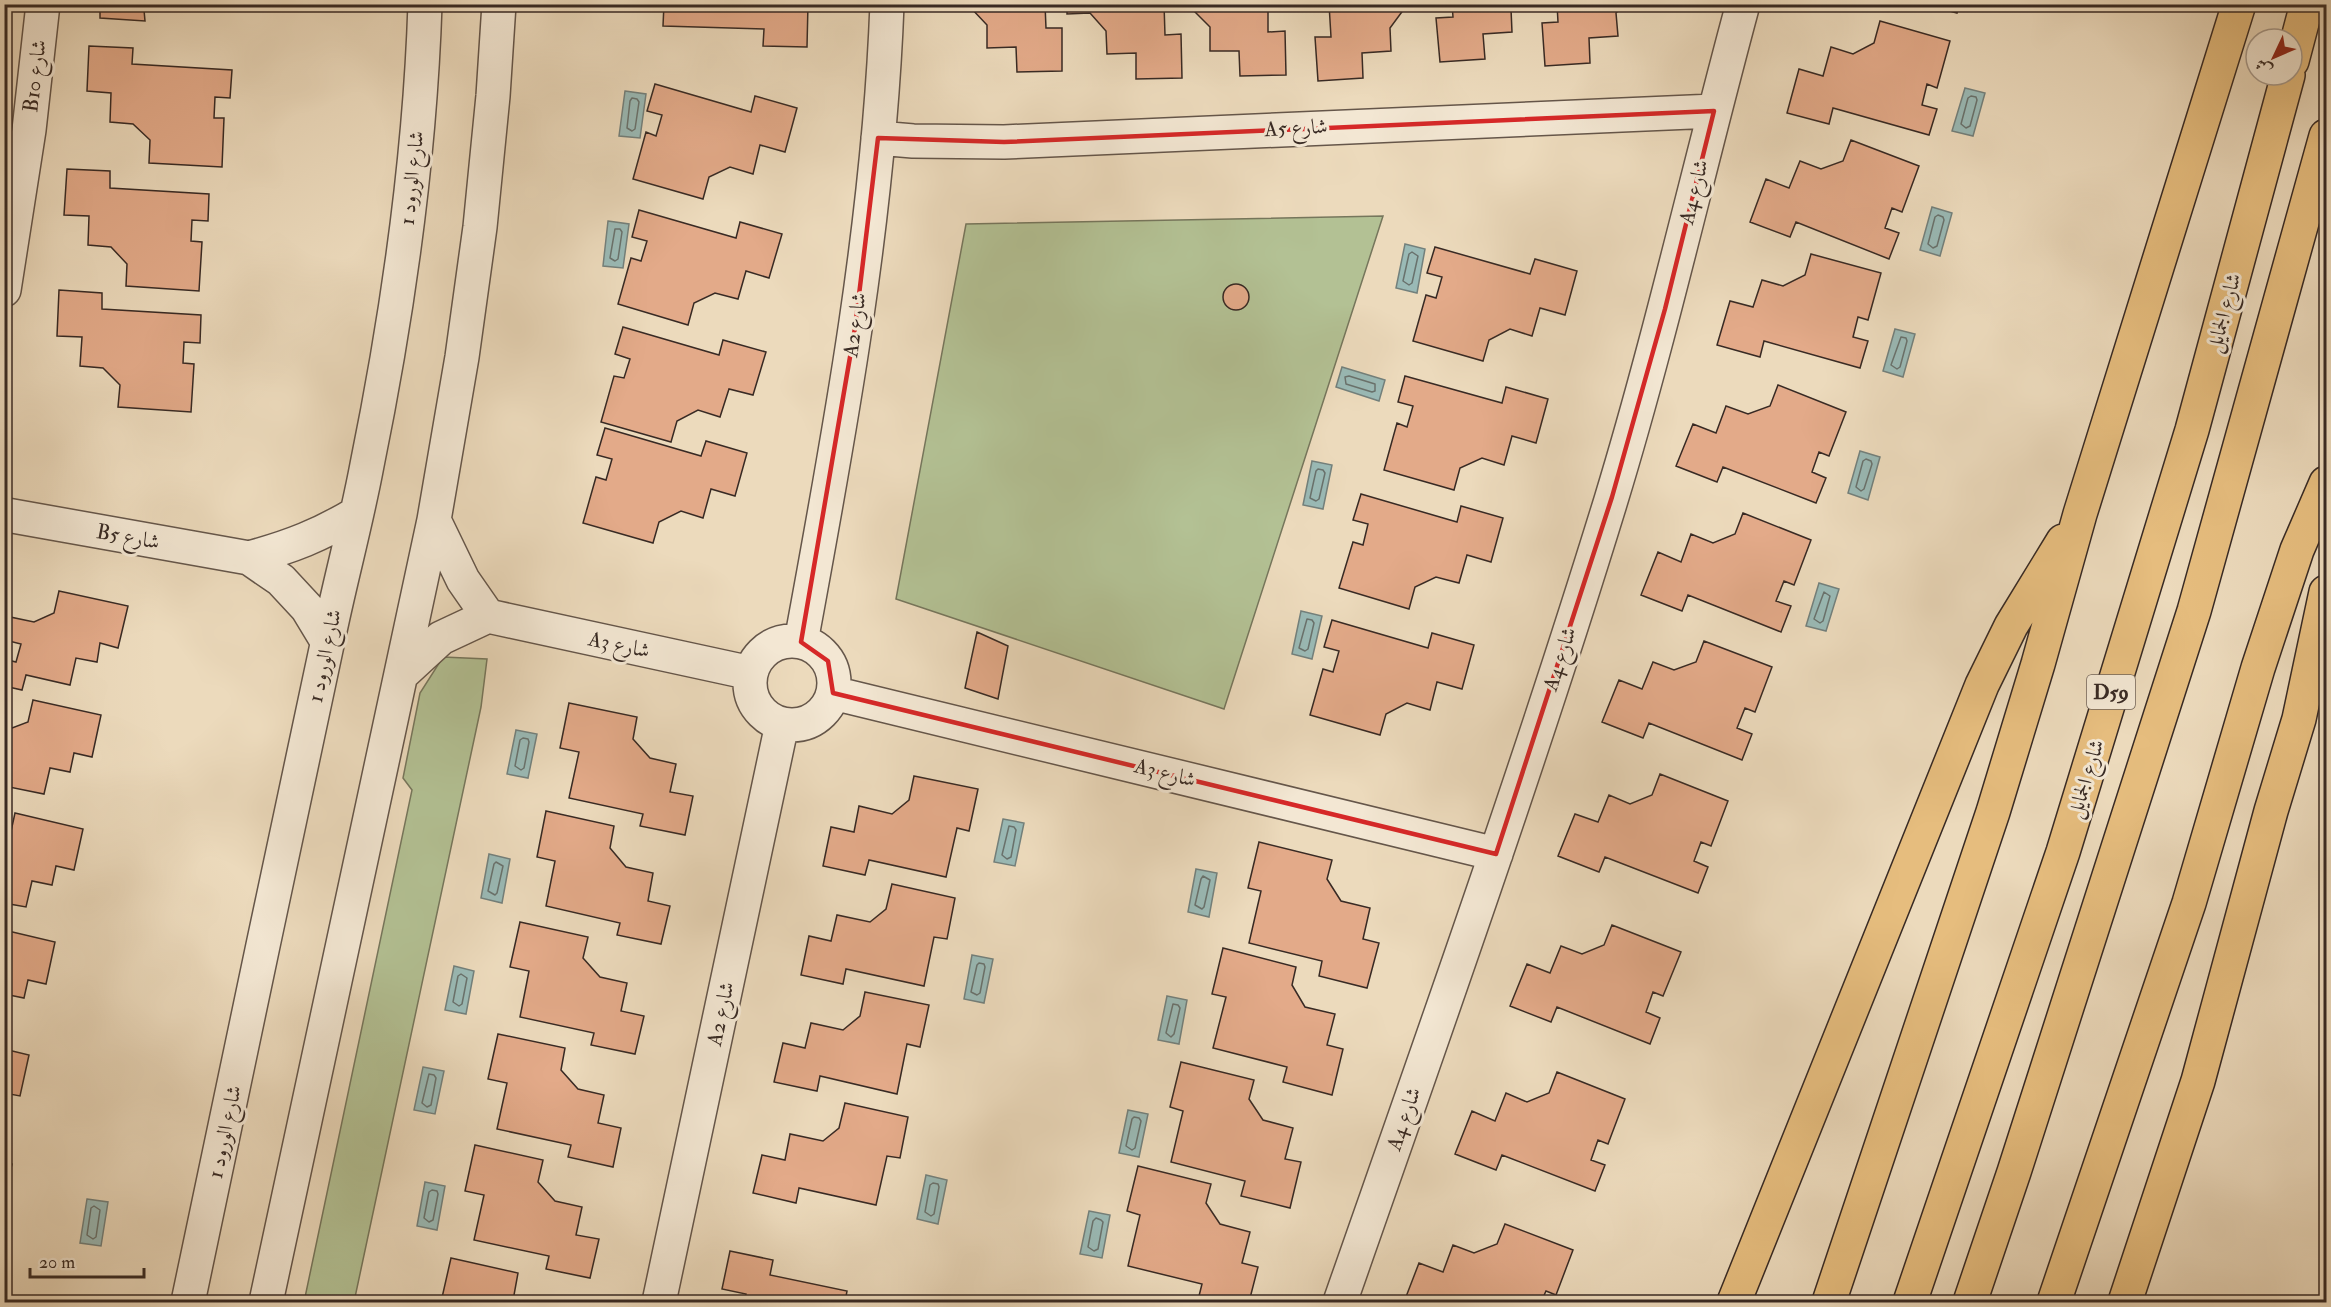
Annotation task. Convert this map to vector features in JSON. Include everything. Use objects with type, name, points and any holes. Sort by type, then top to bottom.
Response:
[{"type":"main road","points":[[1829,1302],[1993,812],[2080,514],[2239,4]]},
{"type":"main road","points":[[2301,27],[2307,4]]},
{"type":"main road","name":"شارع الجمايل","points":[[1911,1302],[2064,852],[2192,430],[2285,87]]},
{"type":"main road","name":"D59","points":[[1970,1302],[2194,611],[2326,136]]},
{"type":"main road","points":[[2054,1302],[2189,903],[2258,668],[2294,560],[2326,483]]},
{"type":"main road","points":[[1734,1302],[1982,685],[2038,578],[2080,514]]},
{"type":"main road","points":[[2125,1302],[2198,1081],[2271,811],[2299,719],[2326,592]]},
{"type":"street","name":"B10 شارع","points":[[4,290],[29,130],[43,4]]},
{"type":"street","name":"شارع الورود 1","points":[[189,1302],[385,372],[400,278],[422,89],[425,4]]},
{"type":"street","points":[[266,1302],[403,673],[434,520],[462,357],[480,227],[493,96],[499,4]]},
{"type":"street","name":"A2 شارع","points":[[801,642],[846,387],[867,245],[878,138],[887,4]]},
{"type":"street","name":"A4 شارع","points":[[1340,1302],[1496,854],[1612,497],[1665,309],[1743,4]]},
{"type":"street","name":"A5 شارع","points":[[878,138],[913,141],[1004,142],[1714,111]]},
{"type":"street","name":"B5 شارع","points":[[5,509],[249,558],[280,580],[307,608],[327,641]]},
{"type":"street","name":"B5 شارع","points":[[249,558],[287,548],[323,533],[357,513]]},
{"type":"street","points":[[403,673],[441,638],[488,616],[463,580],[434,520]]},
{"type":"street","name":"A3 شارع","points":[[488,616],[751,673]]},
{"type":"street","points":[[785,641],[801,642],[817,649],[828,662],[834,677],[833,693],[826,708],[814,720],[798,725],[782,724],[767,718],[756,705],[750,690],[751,673],[758,658],[770,647],[785,641]]},
{"type":"street","name":"A3 شارع","points":[[833,693],[1496,854]]},
{"type":"street","name":"A2 شارع","points":[[660,1302],[782,724]]},
{"type":"highlighted area","points":[[1714,111],[1665,309],[1612,497],[1496,854],[833,693],[828,661],[801,642],[855,328],[878,138],[1004,142]]},
{"type":"green space","points":[[1383,216],[1224,709],[896,599],[966,224]]},
{"type":"green space","points":[[443,657],[487,659],[481,707],[354,1302],[304,1302],[412,790],[403,778],[420,693]]},
{"type":"water","points":[[1965,88],[1985,93],[1973,136],[1952,131]]},
{"type":"water","points":[[625,91],[646,94],[640,138],[619,136]]},
{"type":"water","points":[[1932,207],[1952,213],[1940,256],[1920,250]]},
{"type":"water","points":[[608,221],[629,224],[623,268],[603,266]]},
{"type":"water","points":[[1405,244],[1425,249],[1417,293],[1396,288]]},
{"type":"water","points":[[1895,329],[1915,334],[1903,377],[1883,371]]},
{"type":"water","points":[[1342,367],[1385,380],[1379,401],[1336,387]]},
{"type":"water","points":[[1860,451],[1880,457],[1868,500],[1848,493]]},
{"type":"water","points":[[1312,461],[1332,465],[1323,509],[1303,505]]},
{"type":"water","points":[[1819,583],[1839,589],[1826,631],[1806,626]]},
{"type":"water","points":[[1301,611],[1322,616],[1312,659],[1292,654]]},
{"type":"water","points":[[516,730],[537,734],[528,778],[507,774]]},
{"type":"water","points":[[1003,819],[1024,823],[1015,866],[994,862]]},
{"type":"water","points":[[489,854],[510,859],[502,903],[481,898]]},
{"type":"water","points":[[1196,869],[1217,873],[1209,917],[1188,912]]},
{"type":"water","points":[[972,955],[993,959],[984,1003],[964,999]]},
{"type":"water","points":[[454,966],[474,971],[466,1014],[445,1010]]},
{"type":"water","points":[[1167,996],[1187,1000],[1179,1044],[1158,1040]]},
{"type":"water","points":[[423,1067],[444,1071],[435,1114],[414,1110]]},
{"type":"water","points":[[1128,1110],[1148,1114],[1139,1157],[1119,1153]]},
{"type":"water","points":[[926,1175],[947,1180],[938,1224],[917,1219]]},
{"type":"water","points":[[425,1182],[445,1186],[437,1230],[417,1226]]},
{"type":"water","points":[[87,1199],[108,1202],[101,1246],[80,1243]]},
{"type":"water","points":[[1089,1211],[1110,1215],[1102,1258],[1080,1254]]},
{"type":"building","points":[[100,4],[244,4],[244,8],[144,10],[145,21],[100,18]]},
{"type":"building","points":[[664,4],[808,4],[807,47],[763,46],[764,29],[663,26]]},
{"type":"building","points":[[948,4],[1045,4],[1046,28],[1062,28],[1062,71],[1017,72],[1016,47],[987,48],[987,25],[970,7],[948,7]]},
{"type":"building","points":[[1067,4],[1164,4],[1165,35],[1181,34],[1182,78],[1136,79],[1136,53],[1107,54],[1106,31],[1090,13],[1067,14]]},
{"type":"building","points":[[1171,4],[1268,4],[1268,32],[1285,31],[1286,75],[1240,76],[1239,51],[1210,51],[1210,27],[1193,10],[1171,11]]},
{"type":"building","points":[[1329,4],[1426,4],[1426,8],[1404,9],[1390,28],[1391,51],[1362,53],[1363,78],[1318,81],[1315,37],[1331,37]]},
{"type":"building","points":[[1452,4],[1514,4],[1511,9],[1512,32],[1483,34],[1485,59],[1440,62],[1436,18],[1453,17]]},
{"type":"building","points":[[1557,4],[1624,4],[1616,13],[1618,36],[1589,38],[1590,63],[1545,66],[1542,23],[1558,22]]},
{"type":"building","points":[[1925,4],[1960,4],[1957,13]]},
{"type":"building","points":[[1880,21],[1950,41],[1937,88],[1927,84],[1922,105],[1937,109],[1929,135],[1833,108],[1829,124],[1787,113],[1799,69],[1823,76],[1831,47],[1853,54],[1874,43]]},
{"type":"building","points":[[89,46],[133,48],[132,64],[232,70],[230,98],[215,97],[214,118],[224,118],[222,167],[149,163],[150,140],[133,124],[110,122],[111,93],[87,91]]},
{"type":"building","points":[[655,84],[751,112],[755,96],[797,108],[785,152],[760,145],[753,174],[730,167],[709,177],[703,199],[633,179],[646,132],[656,136],[662,115],[647,111]]},
{"type":"building","points":[[1851,140],[1919,166],[1902,212],[1892,208],[1885,228],[1899,233],[1889,259],[1796,222],[1790,237],[1750,222],[1766,179],[1789,188],[1800,161],[1821,169],[1843,161]]},
{"type":"building","points":[[67,169],[110,171],[110,188],[209,194],[208,221],[192,220],[191,241],[202,242],[199,291],[126,286],[127,264],[111,247],[88,245],[89,216],[64,215]]},
{"type":"building","points":[[639,210],[736,238],[740,222],[782,234],[769,278],[746,271],[738,299],[715,293],[694,303],[688,325],[618,304],[631,258],[641,261],[647,241],[632,237]]},
{"type":"building","points":[[1435,247],[1530,274],[1535,259],[1577,271],[1565,315],[1540,308],[1532,336],[1510,329],[1489,340],[1483,361],[1413,341],[1426,295],[1436,298],[1442,277],[1427,273]]},
{"type":"building","points":[[1811,254],[1881,273],[1868,320],[1858,317],[1853,337],[1868,341],[1860,368],[1764,341],[1760,357],[1717,345],[1730,301],[1753,307],[1762,280],[1783,286],[1805,275]]},
{"type":"building","points":[[1236,284],[1245,288],[1249,297],[1245,306],[1236,310],[1227,306],[1223,297],[1227,288]]},
{"type":"building","points":[[59,290],[102,293],[102,309],[201,315],[200,343],[184,342],[183,363],[194,364],[191,412],[118,407],[120,385],[103,368],[80,366],[82,337],[57,336]]},
{"type":"building","points":[[623,327],[719,355],[723,340],[766,352],[753,395],[729,389],[720,417],[698,410],[677,421],[671,442],[601,422],[614,376],[624,378],[630,359],[615,354]]},
{"type":"building","points":[[1405,376],[1502,403],[1506,387],[1548,399],[1536,443],[1512,436],[1504,465],[1482,458],[1460,468],[1454,490],[1384,470],[1397,423],[1407,427],[1413,406],[1398,402]]},
{"type":"building","points":[[1778,385],[1846,412],[1829,456],[1819,452],[1812,472],[1826,478],[1816,503],[1723,467],[1717,482],[1676,466],[1693,424],[1716,433],[1726,406],[1748,414],[1770,406]]},
{"type":"building","points":[[605,428],[701,456],[706,441],[747,453],[735,496],[711,489],[703,518],[681,511],[659,522],[653,543],[583,523],[596,477],[606,480],[612,459],[597,455]]},
{"type":"building","points":[[1361,494],[1457,522],[1461,506],[1503,518],[1491,562],[1467,555],[1459,583],[1436,577],[1415,587],[1409,609],[1339,588],[1353,542],[1363,545],[1368,524],[1353,520]]},
{"type":"building","points":[[1743,513],[1811,540],[1794,585],[1784,581],[1776,601],[1791,606],[1781,632],[1688,595],[1682,611],[1641,595],[1658,552],[1681,562],[1691,534],[1713,543],[1735,534]]},
{"type":"building","points":[[59,591],[128,606],[118,648],[100,643],[97,662],[76,658],[70,685],[26,675],[22,690],[4,686],[4,659],[16,662],[21,644],[5,640],[10,617],[34,622],[54,613]]},
{"type":"building","points":[[1332,620],[1428,648],[1432,633],[1474,645],[1462,689],[1437,682],[1430,710],[1407,703],[1386,714],[1380,735],[1310,715],[1323,669],[1333,672],[1339,651],[1324,647]]},
{"type":"building","points":[[977,632],[1008,646],[998,699],[965,688]]},
{"type":"building","points":[[1704,641],[1772,667],[1755,712],[1745,708],[1737,728],[1752,734],[1742,760],[1649,723],[1643,738],[1602,722],[1619,680],[1642,689],[1653,662],[1674,670],[1696,662]]},
{"type":"building","points":[[33,700],[101,715],[92,757],[74,753],[70,772],[50,768],[44,794],[4,786],[4,731],[28,722]]},
{"type":"building","points":[[569,703],[637,717],[633,739],[650,758],[676,764],[670,792],[693,796],[685,835],[640,826],[643,814],[569,798],[579,752],[560,748]]},
{"type":"building","points":[[1660,774],[1728,801],[1711,846],[1701,842],[1694,861],[1708,867],[1698,893],[1605,857],[1599,872],[1558,856],[1575,814],[1598,822],[1609,795],[1630,804],[1652,795]]},
{"type":"building","points":[[914,776],[978,789],[969,831],[957,828],[946,877],[869,860],[865,875],[823,866],[831,827],[854,832],[859,806],[892,814],[909,800]]},
{"type":"building","points":[[546,811],[614,826],[610,848],[626,867],[653,873],[648,901],[670,906],[661,944],[617,935],[620,923],[546,906],[555,861],[537,857]]},
{"type":"building","points":[[15,813],[83,829],[74,870],[56,866],[52,885],[32,881],[26,907],[4,903],[4,838],[10,836]]},
{"type":"building","points":[[1259,842],[1332,860],[1327,879],[1341,901],[1370,908],[1363,939],[1379,943],[1367,988],[1319,976],[1322,961],[1249,943],[1261,891],[1248,888]]},
{"type":"building","points":[[892,884],[955,898],[947,939],[934,937],[924,986],[846,969],[843,984],[801,975],[809,936],[831,941],[837,915],[870,922],[886,909]]},
{"type":"building","points":[[520,922],[588,937],[583,958],[600,977],[627,983],[621,1011],[644,1016],[635,1054],[591,1045],[594,1033],[520,1017],[529,971],[510,967]]},
{"type":"building","points":[[1612,925],[1681,952],[1663,996],[1653,992],[1646,1012],[1660,1018],[1650,1044],[1557,1007],[1551,1022],[1510,1006],[1527,964],[1550,973],[1561,946],[1582,954],[1604,945]]},
{"type":"building","points":[[4,930],[55,942],[46,984],[28,980],[24,998],[4,994]]},
{"type":"building","points":[[1223,948],[1296,967],[1292,985],[1305,1007],[1335,1014],[1327,1045],[1343,1049],[1332,1095],[1283,1082],[1287,1067],[1213,1048],[1226,997],[1212,994]]},
{"type":"building","points":[[865,992],[929,1005],[920,1047],[907,1044],[897,1094],[820,1076],[817,1091],[774,1082],[783,1043],[805,1048],[811,1023],[843,1030],[860,1016]]},
{"type":"building","points":[[498,1034],[565,1048],[561,1070],[578,1089],[604,1095],[598,1123],[621,1128],[613,1167],[568,1157],[571,1145],[497,1129],[507,1083],[488,1079]]},
{"type":"building","points":[[4,1049],[29,1055],[20,1096],[4,1093]]},
{"type":"building","points":[[1181,1062],[1254,1080],[1249,1099],[1263,1120],[1293,1128],[1285,1159],[1301,1162],[1290,1208],[1241,1196],[1245,1181],[1171,1162],[1183,1111],[1170,1107]]},
{"type":"building","points":[[1557,1072],[1625,1099],[1608,1144],[1598,1140],[1591,1160],[1605,1165],[1595,1191],[1502,1155],[1496,1170],[1455,1154],[1472,1111],[1495,1121],[1506,1093],[1527,1102],[1549,1093]]},
{"type":"building","points":[[845,1103],[908,1117],[900,1158],[887,1156],[876,1205],[799,1188],[796,1203],[753,1193],[762,1155],[785,1160],[790,1134],[823,1141],[839,1128]]},
{"type":"building","points":[[475,1145],[543,1160],[538,1182],[555,1201],[582,1207],[576,1235],[599,1239],[590,1278],[546,1269],[549,1256],[474,1240],[484,1195],[465,1191]]},
{"type":"building","points":[[4,1162],[12,1164],[4,1197]]},
{"type":"building","points":[[1138,1166],[1211,1184],[1206,1203],[1220,1224],[1250,1232],[1242,1263],[1258,1267],[1249,1302],[1198,1300],[1202,1284],[1128,1266],[1140,1215],[1127,1211]]},
{"type":"building","points":[[1505,1224],[1573,1250],[1556,1295],[1546,1291],[1541,1302],[1404,1302],[1419,1263],[1443,1272],[1453,1245],[1474,1253],[1497,1244]]},
{"type":"building","points":[[730,1251],[773,1260],[770,1275],[847,1291],[845,1302],[744,1302],[746,1294],[722,1289]]},
{"type":"building","points":[[451,1258],[518,1273],[514,1295],[521,1302],[441,1302]]}]
